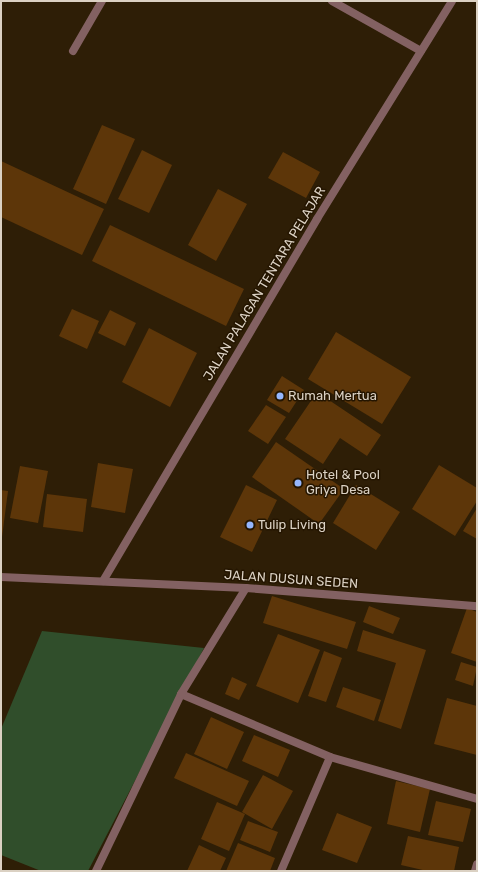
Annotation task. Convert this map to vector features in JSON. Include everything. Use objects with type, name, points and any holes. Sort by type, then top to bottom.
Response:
[{"type":"street","points":[[73,51],[102,1]]},
{"type":"street","points":[[332,1],[421,51]]},
{"type":"street","name":"JALAN PALAGAN TENTARA PELAJAR","points":[[103,582],[317,219],[452,1]]},
{"type":"street","name":"JALAN DUSUN SEDEN","points":[[1,577],[246,588],[477,606]]},
{"type":"street","points":[[96,871],[181,694],[246,588]]},
{"type":"street","points":[[181,694],[330,757],[477,799]]},
{"type":"street","points":[[281,871],[330,757]]},
{"type":"street","points":[[475,871],[477,864]]},
{"type":"green space","points":[[42,631],[204,648],[88,871],[41,871],[1,855],[1,729]]},
{"type":"building","points":[[102,125],[135,139],[106,204],[73,189]]},
{"type":"building","points":[[142,150],[172,165],[149,213],[118,199]]},
{"type":"building","points":[[283,152],[320,172],[306,198],[268,178]]},
{"type":"building","points":[[1,161],[104,209],[82,255],[1,217]]},
{"type":"building","points":[[218,189],[247,204],[216,261],[188,245]]},
{"type":"building","points":[[110,225],[244,289],[226,326],[92,261]]},
{"type":"building","points":[[72,309],[99,321],[87,349],[59,336]]},
{"type":"building","points":[[110,310],[136,323],[125,346],[98,333]]},
{"type":"building","points":[[149,328],[197,353],[170,407],[122,382]]},
{"type":"building","points":[[336,332],[411,377],[382,424],[308,379]]},
{"type":"building","points":[[282,376],[304,390],[289,413],[267,400]]},
{"type":"building","points":[[317,392],[381,435],[367,456],[340,438],[323,464],[285,439]]},
{"type":"building","points":[[266,405],[286,417],[268,444],[248,431]]},
{"type":"building","name":"Hotel & Pool Griya Desa","points":[[276,442],[344,489],[319,524],[252,477]]},
{"type":"building","points":[[98,463],[133,469],[125,513],[91,507]]},
{"type":"building","points":[[439,465],[477,488],[477,501],[455,536],[412,509]]},
{"type":"building","points":[[20,466],[48,471],[38,523],[10,518]]},
{"type":"building","points":[[246,485],[277,500],[252,552],[220,537]]},
{"type":"building","points":[[356,485],[400,512],[376,550],[333,523]]},
{"type":"building","points":[[1,490],[8,491],[2,537],[1,537]]},
{"type":"building","points":[[47,494],[87,499],[83,532],[43,527]]},
{"type":"building","points":[[477,508],[477,539],[463,531]]},
{"type":"building","points":[[272,596],[356,622],[347,649],[263,623]]},
{"type":"building","points":[[369,606],[400,618],[393,634],[363,622]]},
{"type":"building","points":[[467,608],[477,612],[477,662],[451,653]]},
{"type":"building","points":[[363,630],[426,650],[401,729],[378,721],[396,663],[357,651]]},
{"type":"building","points":[[278,634],[320,650],[298,703],[256,686]]},
{"type":"building","points":[[324,651],[342,658],[326,702],[308,696]]},
{"type":"building","points":[[461,662],[477,667],[473,686],[455,680]]},
{"type":"building","points":[[232,677],[247,684],[239,700],[225,694]]},
{"type":"building","points":[[343,687],[381,700],[374,721],[336,707]]},
{"type":"building","points":[[447,698],[477,706],[477,755],[434,744]]},
{"type":"building","points":[[211,717],[244,732],[227,769],[194,754]]},
{"type":"building","points":[[254,735],[290,750],[278,777],[242,761]]},
{"type":"building","points":[[186,753],[249,781],[237,806],[174,778]]},
{"type":"building","points":[[263,775],[293,791],[272,829],[242,812]]},
{"type":"building","points":[[396,781],[430,789],[420,832],[387,824]]},
{"type":"building","points":[[436,801],[471,809],[463,842],[428,835]]},
{"type":"building","points":[[217,802],[245,814],[229,851],[201,839]]},
{"type":"building","points":[[337,813],[372,827],[357,863],[322,850]]},
{"type":"building","points":[[248,821],[278,832],[270,852],[240,840]]},
{"type":"building","points":[[408,836],[459,847],[454,871],[427,871],[401,865]]},
{"type":"building","points":[[238,843],[275,858],[270,871],[226,871]]},
{"type":"building","points":[[199,845],[226,858],[220,871],[187,871]]},
{"type":"place","name":"Rumah Mertua","points":[[280,396]]},
{"type":"place","name":"Hotel & Pool Griya Desa","points":[[298,483]]},
{"type":"place","name":"Tulip Living","points":[[250,525]]}]
